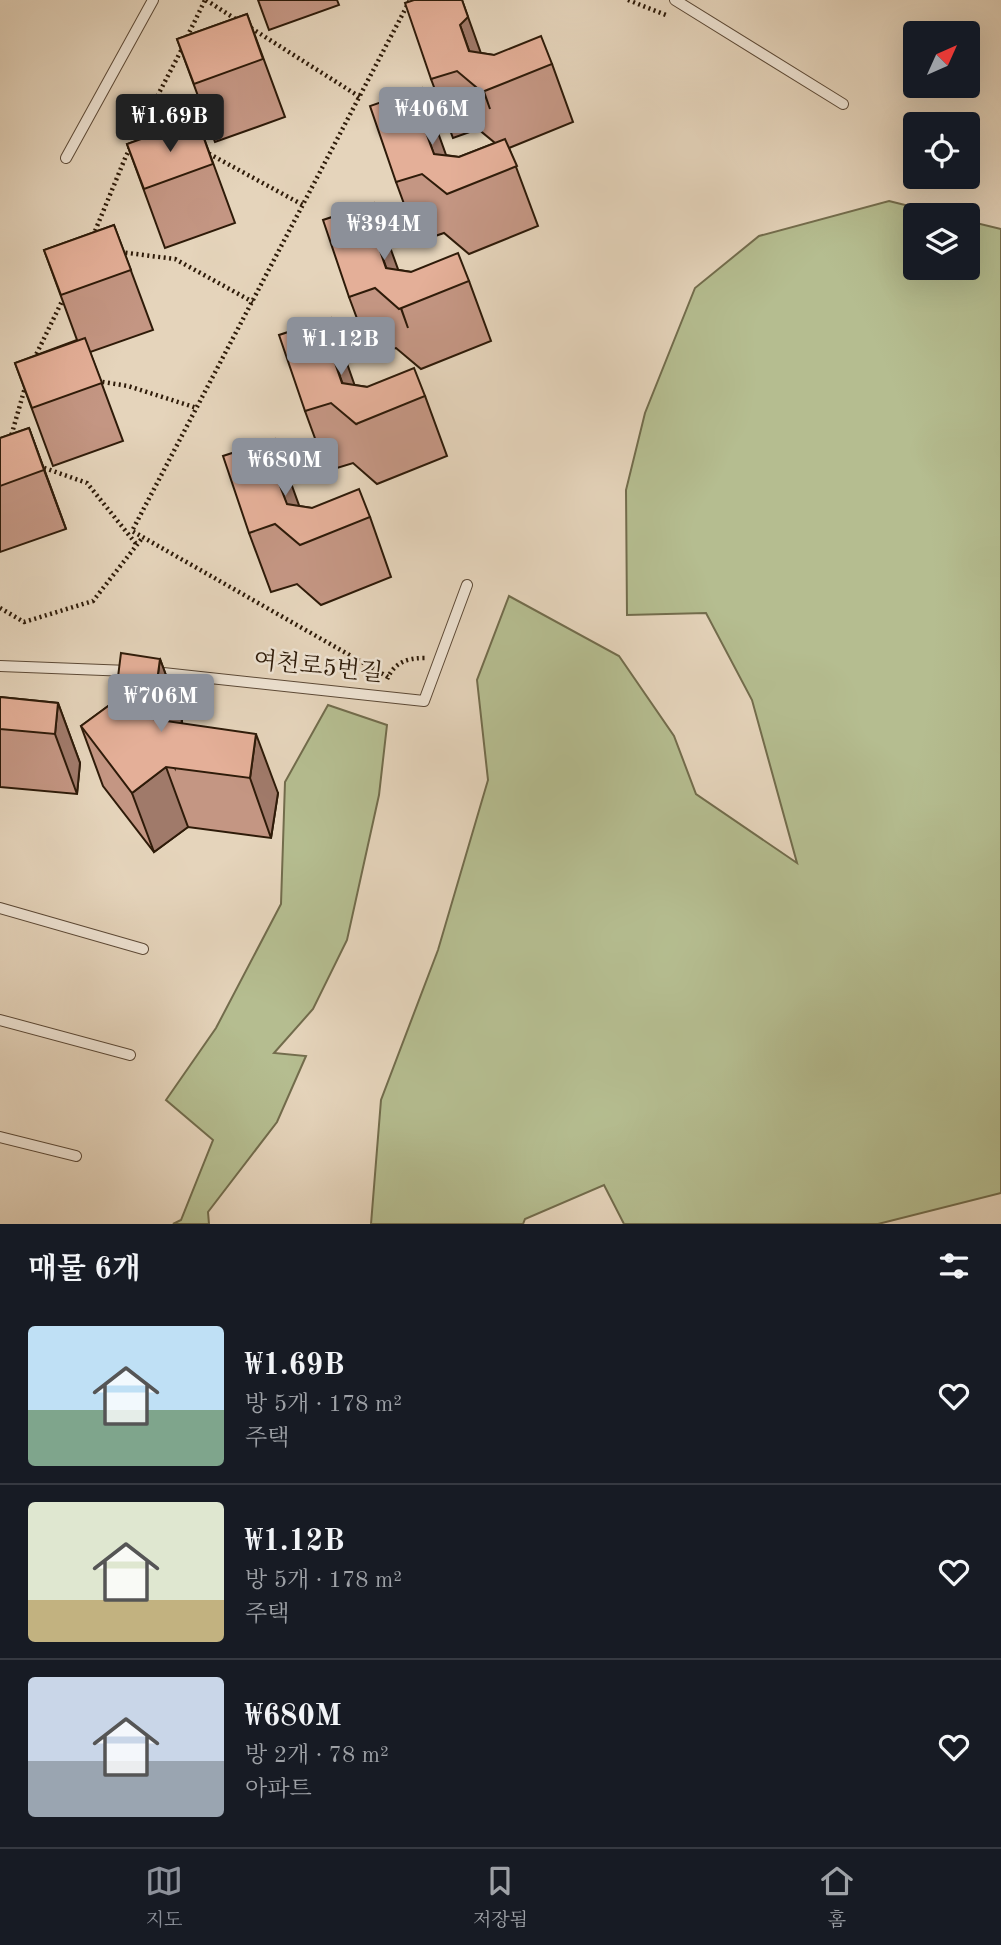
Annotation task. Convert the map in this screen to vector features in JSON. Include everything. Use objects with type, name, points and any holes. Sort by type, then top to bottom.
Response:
[{"type":"lane","points":[[66,158],[153,0]]},
{"type":"lane","points":[[675,0],[843,104]]},
{"type":"lane","name":"여천로5번길","points":[[0,666],[164,673],[424,701],[467,585]]},
{"type":"lane","points":[[0,908],[143,949]]},
{"type":"lane","points":[[0,1020],[130,1055]]},
{"type":"lane","points":[[0,1137],[76,1156]]},
{"type":"path","points":[[88,248],[126,156],[174,66],[205,0],[360,97]]},
{"type":"path","points":[[388,677],[132,531],[410,0]]},
{"type":"path","points":[[143,124],[176,139]]},
{"type":"path","points":[[198,148],[303,205]]},
{"type":"path","points":[[113,251],[175,259],[253,302]]},
{"type":"path","points":[[33,362],[71,284]]},
{"type":"path","points":[[91,380],[128,386],[197,408]]},
{"type":"path","points":[[9,442],[27,382]]},
{"type":"path","points":[[29,462],[88,483],[137,545]]},
{"type":"path","points":[[0,608],[24,622],[93,601],[143,537]]},
{"type":"path","points":[[387,697],[385,684],[390,671],[405,660],[439,660]]},
{"type":"green space","points":[[889,201],[903,204],[903,280],[980,280],[980,224],[1001,229],[1001,1193],[878,1224],[624,1224],[604,1185],[525,1219],[523,1224],[371,1224],[381,1100],[438,950],[488,780],[477,680],[509,596],[619,656],[674,736],[696,794],[797,863],[752,700],[706,613],[627,615],[626,490],[645,413],[695,288],[759,236]]},
{"type":"green space","points":[[328,705],[387,725],[379,795],[347,940],[313,1009],[274,1053],[306,1056],[277,1122],[208,1212],[209,1224],[173,1224],[181,1220],[213,1140],[166,1100],[216,1028],[281,904],[285,782]]},
{"type":"building","points":[[414,0],[462,0],[468,17],[460,25],[469,51],[494,55],[541,36],[552,64],[482,92],[457,71],[431,79],[405,3]]},
{"type":"building","points":[[247,14],[263,59],[194,84],[177,39]]},
{"type":"building","points":[[422,88],[433,120],[424,127],[434,154],[459,157],[505,139],[517,166],[447,194],[422,174],[396,182],[370,106]]},
{"type":"building","points":[[197,119],[213,164],[144,189],[127,144]]},
{"type":"building","points":[[374,203],[385,234],[377,242],[386,268],[411,272],[458,253],[469,281],[399,309],[375,288],[349,297],[323,220]]},
{"type":"building","points":[[114,225],[131,270],[61,295],[44,250]]},
{"type":"building","points":[[331,318],[341,350],[333,357],[342,383],[367,387],[414,368],[425,396],[356,424],[331,403],[305,411],[279,335]]},
{"type":"building","points":[[85,338],[102,383],[32,408],[15,363]]},
{"type":"building","points":[[29,428],[44,470],[0,486],[0,438]]},
{"type":"building","points":[[275,439],[286,470],[277,478],[287,504],[312,508],[359,489],[370,517],[300,545],[275,524],[249,533],[223,456]]},
{"type":"building","points":[[121,653],[160,659],[152,719],[256,734],[250,778],[166,767],[132,793],[81,726],[115,701]]},
{"type":"building","points":[[0,697],[58,703],[55,734],[0,729]]}]
